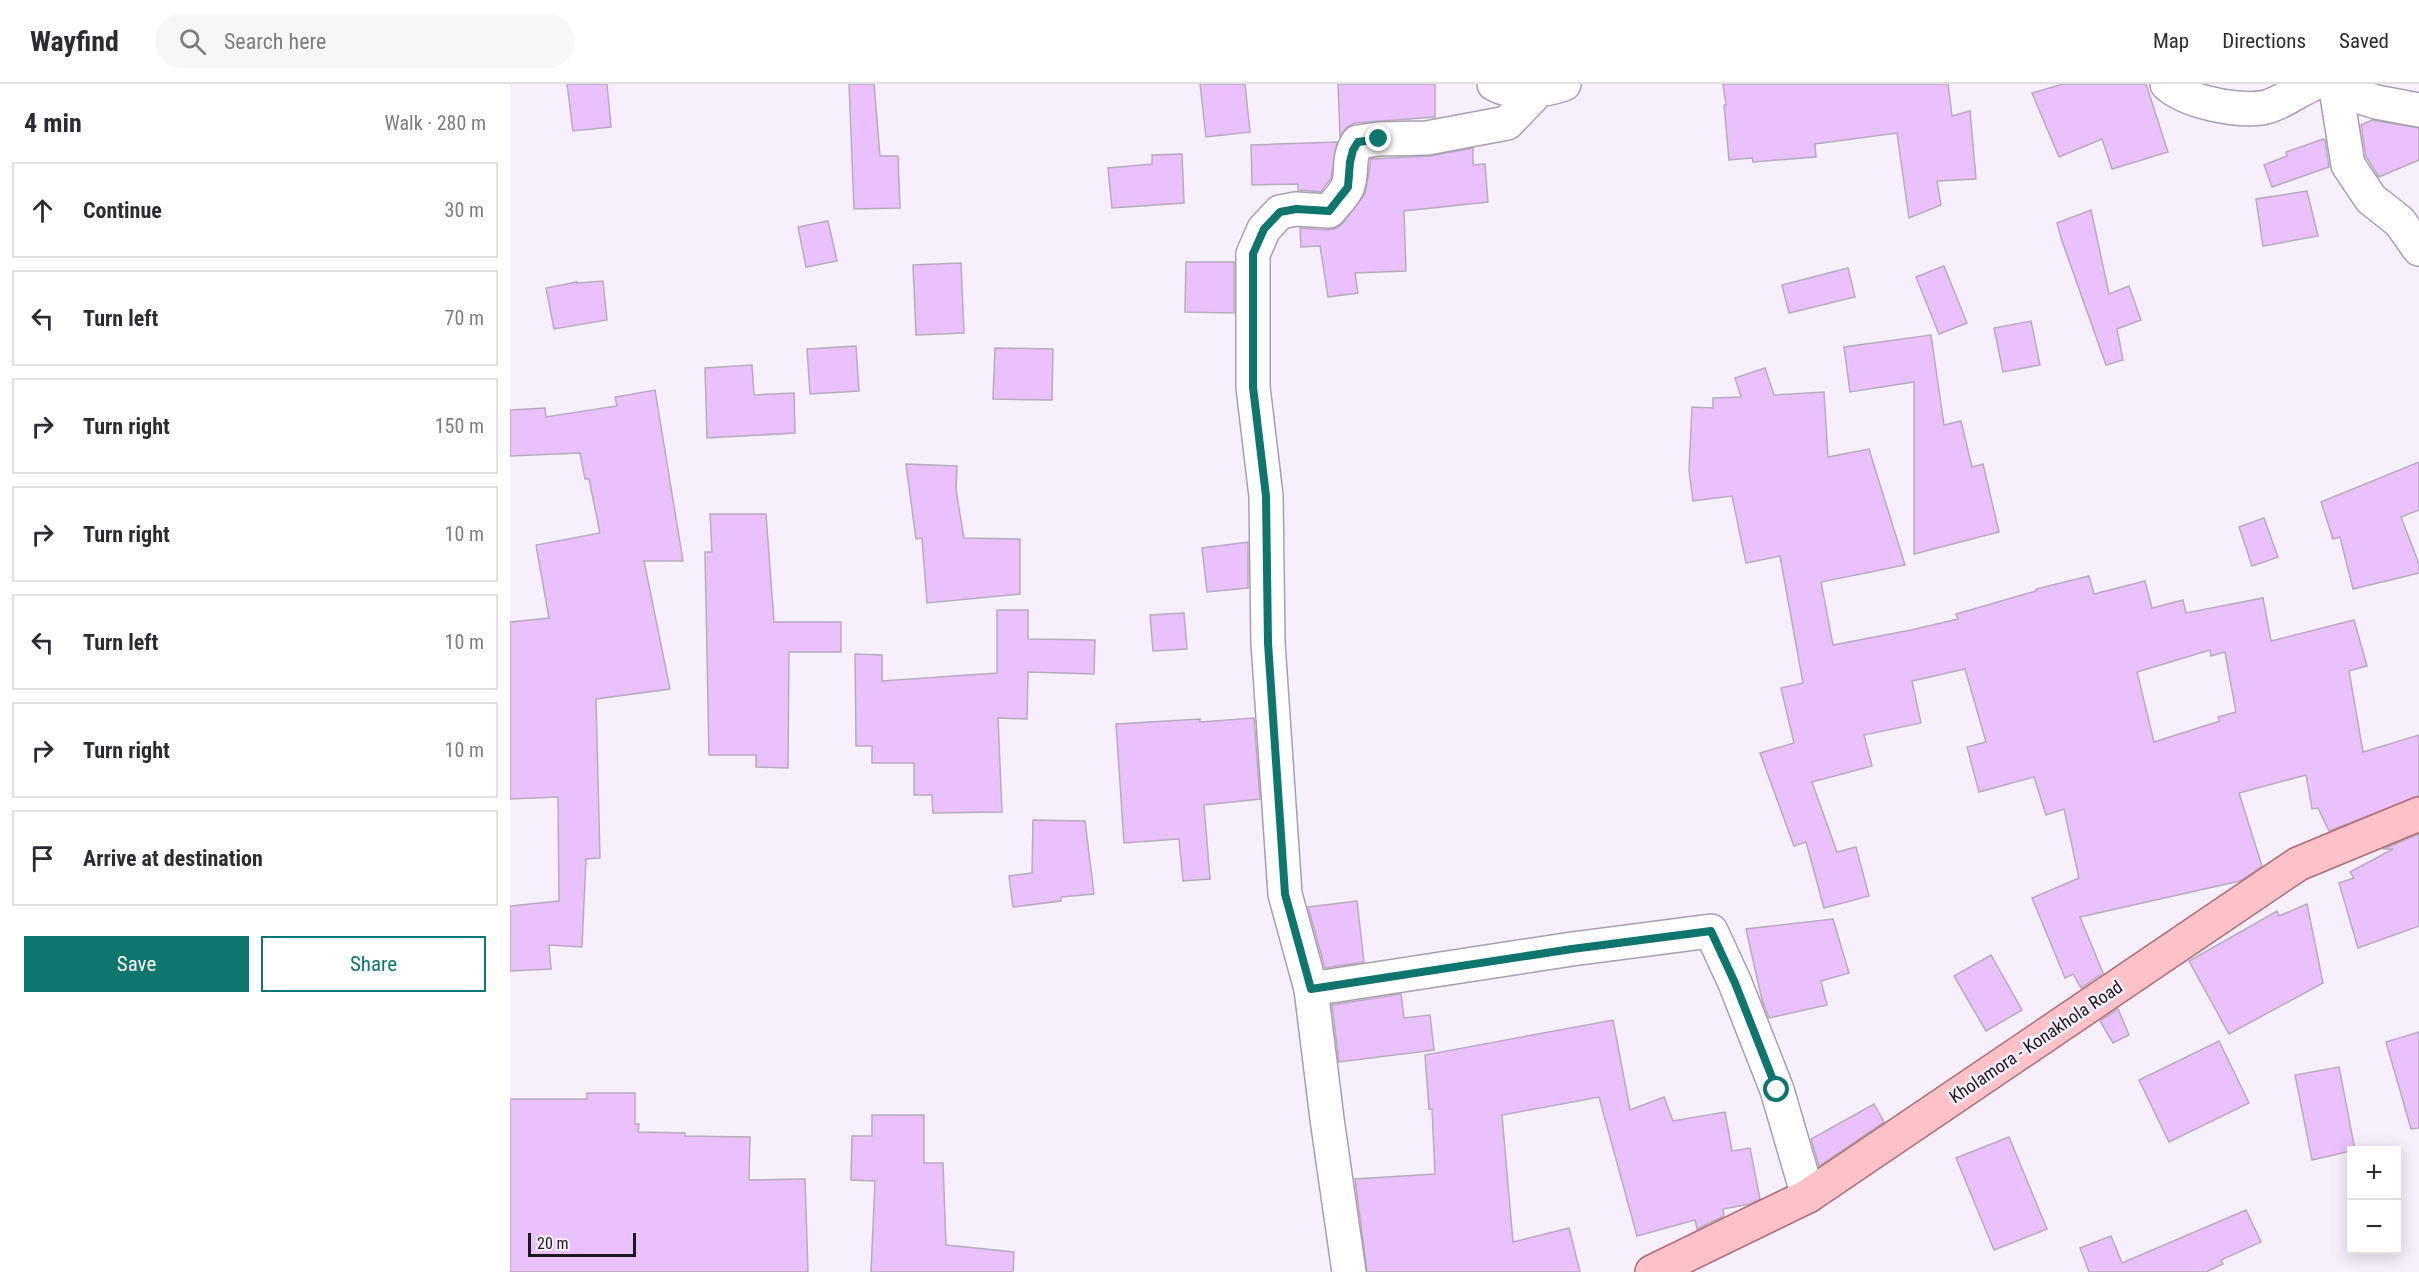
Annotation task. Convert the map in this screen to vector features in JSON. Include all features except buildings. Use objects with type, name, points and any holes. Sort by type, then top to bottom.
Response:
[{"type":"main road","name":"Kholamora - Konakhola Road","points":[[1652,1272],[1808,1196],[2298,864],[2419,814]]},
{"type":"street","points":[[1494,84],[1504,90],[1551,87]]},
{"type":"street","points":[[2167,84],[2173,89],[2215,105],[2263,108],[2327,86],[2376,102],[2419,110]]},
{"type":"street","points":[[2327,86],[2348,165],[2371,199],[2400,222],[2419,249]]},
{"type":"street","points":[[1349,1272],[1311,989],[1285,894],[1268,643],[1266,496],[1253,387],[1253,254],[1264,229],[1280,212],[1296,209],[1329,211],[1348,187],[1350,162],[1358,142],[1426,138],[1508,123],[1551,87]]},
{"type":"street","points":[[1311,989],[1572,949],[1711,931],[1735,983],[1777,1090],[1808,1196]]},
{"type":"route","points":[[1379,139],[1358,142],[1350,162],[1348,187],[1329,211],[1296,209],[1280,212],[1264,229],[1253,254],[1253,387],[1266,496],[1265,560],[1268,643],[1285,894],[1311,989],[1572,949],[1711,931],[1735,983],[1777,1090]]}]
